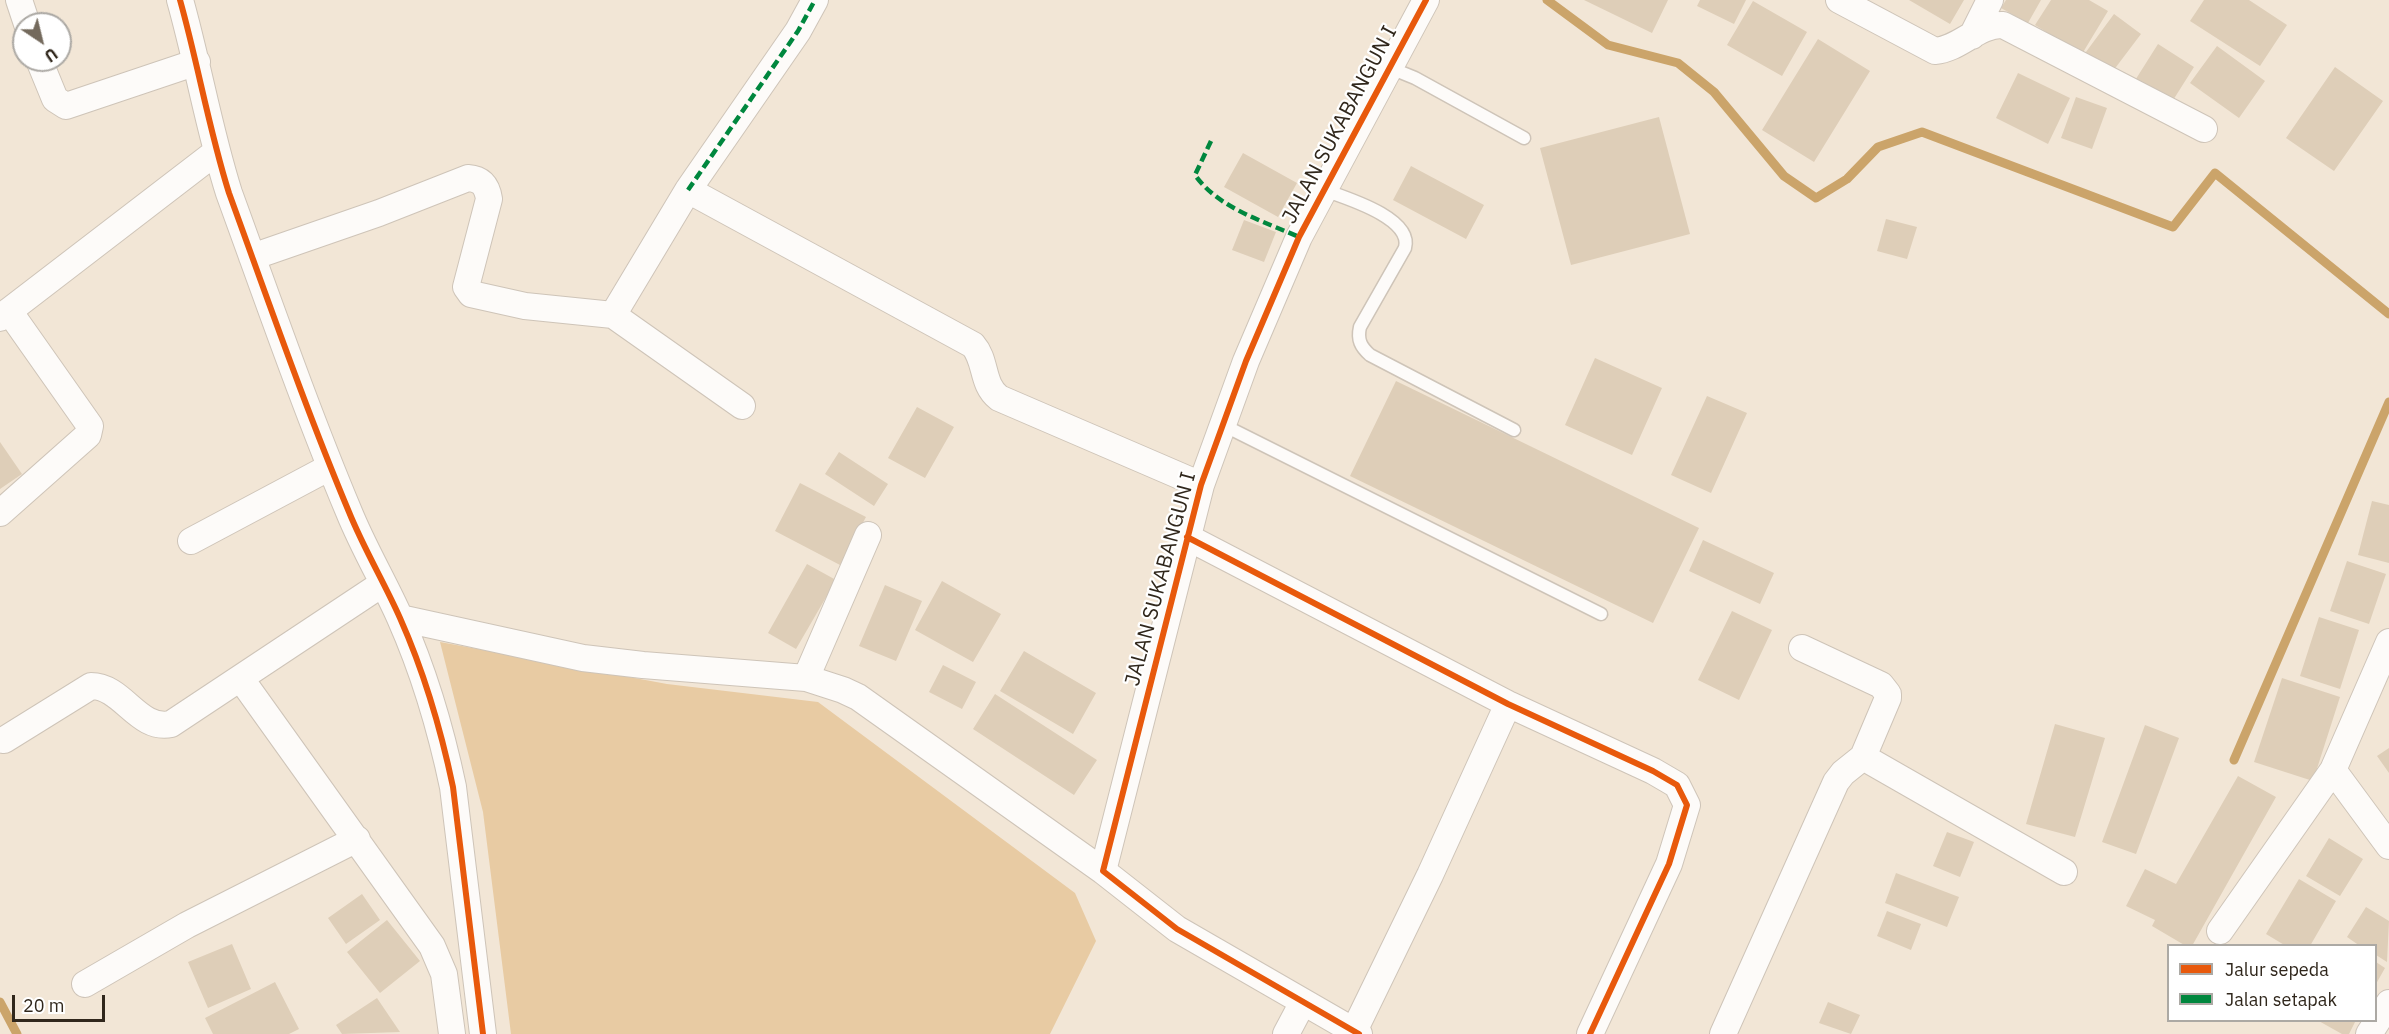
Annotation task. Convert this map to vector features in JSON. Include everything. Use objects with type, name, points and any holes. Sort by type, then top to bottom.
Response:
[{"type":"street","points":[[180,0],[197,62],[216,152],[252,257],[330,467],[382,584],[400,618],[422,676],[446,753],[453,787],[483,1034]]},
{"type":"street","points":[[613,315],[688,190],[798,31],[814,0]]},
{"type":"street","name":"JALAN SUKABANGUN I","points":[[1103,871],[1187,537],[1201,485],[1223,425],[1255,340],[1299,237],[1323,190],[1398,70],[1426,0]]},
{"type":"street","points":[[1839,0],[1935,51],[1945,50],[1991,26],[2002,25],[2204,129]]},
{"type":"street","points":[[1972,36],[1990,0]]},
{"type":"street","points":[[44,72],[55,99],[66,106],[197,62]]},
{"type":"street","points":[[0,513],[88,435],[90,426],[4,315],[216,152]]},
{"type":"street","points":[[252,257],[379,213],[468,178],[476,179],[487,189],[489,199],[466,287],[471,294],[525,306],[613,315],[742,405]]},
{"type":"street","points":[[688,190],[973,345],[982,358],[987,383],[999,398],[1201,485]]},
{"type":"street","points":[[191,541],[330,467]]},
{"type":"street","points":[[806,678],[868,535]]},
{"type":"street","points":[[1187,537],[1508,704],[1653,771],[1677,785],[1687,805],[1681,830],[1669,864],[1590,1034]]},
{"type":"street","points":[[4,740],[91,686],[98,686],[110,692],[152,724],[164,726],[171,724],[382,584]]},
{"type":"street","points":[[400,618],[583,658],[806,678],[843,690],[858,697],[1103,871],[1177,929],[1357,1033],[1508,704]]},
{"type":"street","points":[[2220,931],[2333,770],[2389,642]]},
{"type":"street","points":[[1723,1034],[1836,782],[1843,773],[1863,757],[1888,694],[1881,686],[1802,648]]},
{"type":"street","points":[[241,679],[432,946],[444,974],[452,1034]]},
{"type":"street","points":[[1863,757],[2064,872]]},
{"type":"street","points":[[2333,770],[2389,846]]},
{"type":"street","points":[[85,984],[187,925],[357,839]]},
{"type":"street","points":[[1286,1034],[1303,1002]]},
{"type":"street","points":[[2377,1021],[2389,1002]]},
{"type":"lane","points":[[1398,70],[1524,138]]},
{"type":"lane","points":[[1323,190],[1360,203],[1399,225],[1406,237],[1405,248],[1360,327],[1359,334],[1363,349],[1370,355],[1514,430]]},
{"type":"lane","points":[[1223,425],[1600,615]]},
{"type":"shaded area","points":[[440,642],[667,684],[818,702],[1075,893],[1096,941],[1050,1034],[511,1034],[483,812]]},
{"type":"building","points":[[1584,0],[1668,0],[1652,33]]},
{"type":"building","points":[[1700,0],[1746,0],[1734,24],[1697,6]]},
{"type":"building","points":[[1909,0],[1964,0],[1950,24]]},
{"type":"building","points":[[2006,0],[2041,0],[2028,23],[2001,8]]},
{"type":"building","points":[[2051,0],[2089,0],[2108,11],[2082,54],[2035,25]]},
{"type":"building","points":[[2204,0],[2249,0],[2287,25],[2260,66],[2190,21]]},
{"type":"building","points":[[1753,1],[1807,32],[1782,76],[1727,45]]},
{"type":"building","points":[[2114,14],[2141,34],[2110,75],[2083,56]]},
{"type":"building","points":[[1818,39],[1870,71],[1814,162],[1762,130]]},
{"type":"building","points":[[2158,44],[2194,67],[2170,105],[2134,82]]},
{"type":"building","points":[[2217,46],[2265,81],[2239,118],[2190,83]]},
{"type":"building","points":[[2335,67],[2383,101],[2334,171],[2286,138]]},
{"type":"building","points":[[2018,73],[2070,98],[2048,144],[1996,118]]},
{"type":"building","points":[[2076,97],[2107,108],[2092,149],[2061,138]]},
{"type":"building","points":[[1659,117],[1690,234],[1571,265],[1540,148]]},
{"type":"building","points":[[1243,153],[1297,183],[1278,217],[1224,187]]},
{"type":"building","points":[[1411,166],[1484,205],[1466,239],[1393,200]]},
{"type":"building","points":[[1886,219],[1917,227],[1907,259],[1877,251]]},
{"type":"building","points":[[1244,220],[1276,232],[1264,262],[1232,250]]},
{"type":"building","points":[[1595,358],[1662,388],[1632,455],[1565,425]]},
{"type":"building","points":[[1396,381],[1699,528],[1653,623],[1350,476]]},
{"type":"building","points":[[1707,396],[1747,413],[1711,493],[1671,475]]},
{"type":"building","points":[[917,407],[954,427],[925,478],[888,458]]},
{"type":"building","points":[[0,442],[22,474],[0,489]]},
{"type":"building","points":[[839,452],[888,484],[874,506],[825,474]]},
{"type":"building","points":[[800,483],[866,517],[840,565],[775,531]]},
{"type":"building","points":[[2372,501],[2389,505],[2389,563],[2358,555]]},
{"type":"building","points":[[1703,540],[1774,573],[1760,604],[1689,571]]},
{"type":"building","points":[[2347,561],[2386,574],[2369,624],[2330,611]]},
{"type":"building","points":[[807,564],[836,580],[796,649],[768,633]]},
{"type":"building","points":[[942,581],[1001,614],[973,662],[915,630]]},
{"type":"building","points":[[885,585],[922,601],[896,661],[859,646]]},
{"type":"building","points":[[1732,611],[1772,630],[1739,700],[1698,680]]},
{"type":"building","points":[[2319,617],[2359,630],[2340,689],[2300,676]]},
{"type":"building","points":[[1024,651],[1096,693],[1073,734],[1000,691]]},
{"type":"building","points":[[943,665],[976,682],[962,709],[929,692]]},
{"type":"building","points":[[2282,678],[2340,697],[2313,781],[2254,762]]},
{"type":"building","points":[[995,694],[1097,760],[1074,795],[973,729]]},
{"type":"building","points":[[2055,724],[2105,738],[2075,837],[2026,824]]},
{"type":"building","points":[[2145,725],[2179,738],[2136,854],[2102,842]]},
{"type":"building","points":[[2389,748],[2389,773],[2377,756]]},
{"type":"building","points":[[2238,776],[2276,797],[2193,944],[2183,944],[2152,926],[2155,920],[2126,906],[2145,869],[2176,884]]},
{"type":"building","points":[[1947,832],[1974,842],[1960,877],[1933,866]]},
{"type":"building","points":[[2329,838],[2363,859],[2340,896],[2306,876]]},
{"type":"building","points":[[1896,873],[1959,897],[1947,927],[1885,903]]},
{"type":"building","points":[[2299,879],[2336,901],[2311,944],[2283,944],[2266,934]]},
{"type":"building","points":[[362,894],[380,920],[346,944],[328,918]]},
{"type":"building","points":[[2366,907],[2389,921],[2387,962],[2377,956],[2377,944],[2357,944],[2347,937]]},
{"type":"building","points":[[1887,911],[1921,924],[1911,950],[1877,936]]},
{"type":"building","points":[[387,920],[420,961],[380,993],[347,952]]},
{"type":"building","points":[[232,944],[251,989],[208,1008],[188,962]]},
{"type":"building","points":[[2377,963],[2385,968],[2377,982]]},
{"type":"building","points":[[275,982],[299,1029],[289,1034],[213,1034],[205,1018]]},
{"type":"building","points":[[377,998],[400,1032],[342,1034],[336,1025]]},
{"type":"building","points":[[1828,1002],[1860,1015],[1851,1034],[1819,1023]]},
{"type":"building","points":[[2321,1022],[2355,1022],[2349,1034],[2342,1034]]},
{"type":"waterway","points":[[1547,0],[1608,45],[1678,63],[1714,92],[1784,176],[1816,198],[1847,179],[1878,147],[1922,132],[2173,227],[2215,173],[2389,314]]},
{"type":"waterway","points":[[2234,760],[2389,402]]},
{"type":"waterway","points":[[0,1002],[17,1034]]},
{"type":"marked path","points":[[688,190],[798,31],[815,0]]},
{"type":"marked path","points":[[1211,141],[1195,175],[1205,186],[1229,205],[1299,237]]},
{"type":"cycle path","points":[[180,0],[229,193],[317,433],[355,526],[409,638],[437,723],[453,787],[483,1034]]},
{"type":"cycle path","points":[[1359,1034],[1177,929],[1103,871],[1201,485],[1246,361],[1299,237],[1426,0]]},
{"type":"cycle path","points":[[1187,537],[1508,704],[1653,771],[1677,785],[1687,805],[1669,864],[1590,1034]]}]
